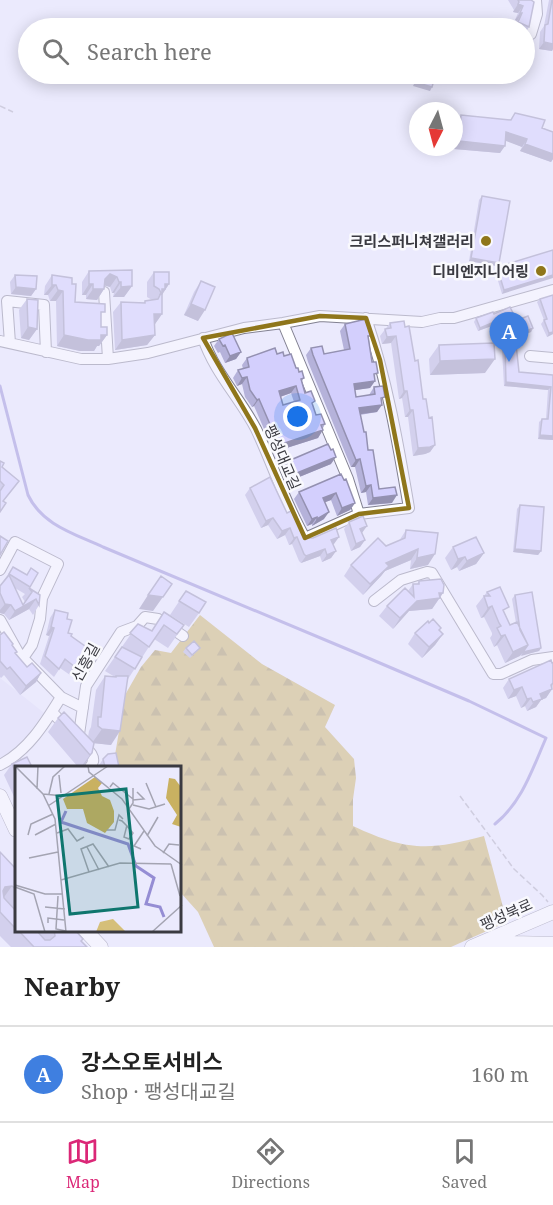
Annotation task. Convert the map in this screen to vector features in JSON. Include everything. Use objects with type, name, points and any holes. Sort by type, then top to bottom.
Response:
[{"type":"main road","points":[[0,796],[15,828]]},
{"type":"main road","name":"팽성북로","points":[[472,947],[552,910]]},
{"type":"main road","points":[[87,932],[101,947]]},
{"type":"main road","points":[[479,947],[513,943],[553,944]]},
{"type":"street","points":[[535,21],[536,0]]},
{"type":"street","points":[[46,352],[44,305],[7,301],[5,342],[46,352],[81,359],[108,359],[148,352],[244,328],[320,316],[422,322],[454,318],[553,290]]},
{"type":"street","points":[[104,292],[110,304],[108,359]]},
{"type":"street","name":"팽성대교길","points":[[203,338],[207,353],[255,428],[293,518],[305,538],[359,514],[409,508],[400,452],[380,360],[366,318]]},
{"type":"street","points":[[283,323],[348,478],[359,514]]},
{"type":"street","points":[[530,356],[553,358]]},
{"type":"street","points":[[0,570],[15,542],[58,564],[42,598],[40,619],[32,645],[23,658]]},
{"type":"street","points":[[374,601],[401,580],[428,572],[432,573],[493,674],[501,674],[532,660],[553,657]]},
{"type":"street","name":"신흥길","points":[[79,742],[87,686],[122,632],[137,626],[145,617],[158,619],[183,636]]},
{"type":"street","name":"신흥길","points":[[0,620],[23,658],[61,697],[44,724],[23,748],[12,759],[0,765]]},
{"type":"street","points":[[61,697],[83,708]]},
{"type":"street","points":[[52,712],[90,751],[93,757],[91,766]]},
{"type":"path","points":[[0,106],[13,112]]},
{"type":"path","points":[[460,796],[514,869],[542,895],[552,910]]},
{"type":"highlighted area","points":[[320,316],[366,318],[380,360],[409,508],[359,514],[305,538],[255,428],[203,338]]},
{"type":"shaded area","points":[[0,678],[53,720],[0,767]]},
{"type":"green space","points":[[200,615],[262,664],[335,705],[325,727],[354,759],[356,778],[353,826],[388,840],[418,846],[448,844],[484,836],[507,922],[451,947],[214,947],[198,912],[182,894],[182,766],[113,766],[125,695],[141,667],[155,650],[171,653]]},
{"type":"building","points":[[518,0],[534,2],[531,18],[520,18],[523,6],[518,4]]},
{"type":"building","points":[[552,0],[553,44],[544,42],[545,25],[548,24]]},
{"type":"building","points":[[515,113],[545,120],[542,128],[553,132],[553,154],[525,144],[527,139],[506,132],[505,146],[463,141],[463,115],[511,120]]},
{"type":"building","points":[[482,196],[510,201],[499,263],[471,258]]},
{"type":"building","points":[[553,250],[553,275],[504,290],[497,267]]},
{"type":"building","points":[[132,270],[132,286],[121,287],[121,282],[117,277],[110,274],[105,279],[104,289],[93,289],[93,284],[89,284],[89,271]]},
{"type":"building","points":[[154,272],[169,272],[169,284],[165,284],[165,289],[162,289],[162,314],[154,314],[155,335],[122,340],[121,302],[145,303],[145,301],[158,299],[161,293],[154,286]]},
{"type":"building","points":[[15,275],[37,276],[36,289],[16,287]]},
{"type":"building","points":[[52,275],[72,278],[72,284],[76,284],[75,302],[105,304],[105,312],[101,312],[101,327],[107,327],[107,335],[101,335],[101,340],[64,335],[63,291],[58,290],[56,285],[52,285]]},
{"type":"building","points":[[201,281],[215,287],[205,310],[191,304]]},
{"type":"building","points":[[553,295],[553,332],[549,333],[540,299]]},
{"type":"building","points":[[27,299],[38,300],[37,329],[28,327]]},
{"type":"building","points":[[510,307],[516,319],[502,325],[499,320],[480,328],[476,318]]},
{"type":"building","points":[[528,316],[533,328],[520,334],[515,321]]},
{"type":"building","points":[[366,319],[371,336],[368,336],[372,362],[376,362],[378,373],[374,374],[375,381],[354,384],[356,397],[375,394],[374,387],[383,386],[385,397],[381,398],[382,405],[359,408],[364,432],[366,432],[368,450],[373,450],[379,489],[395,487],[397,495],[373,498],[371,485],[366,486],[360,459],[356,460],[311,348],[322,346],[324,354],[350,349],[345,324]]},
{"type":"building","points":[[404,321],[405,327],[409,326],[415,361],[418,360],[423,399],[426,399],[429,418],[432,417],[435,445],[430,447],[418,448],[413,410],[410,410],[407,391],[404,391],[396,336],[387,337],[385,329],[391,328],[390,323]]},
{"type":"building","points":[[232,333],[241,352],[230,356],[219,339]]},
{"type":"building","points":[[494,343],[495,359],[440,361],[439,345]]},
{"type":"building","points":[[516,344],[519,372],[553,375],[553,436],[540,435],[542,419],[548,419],[551,387],[506,382],[505,345]]},
{"type":"building","points":[[275,348],[277,354],[283,352],[284,356],[291,354],[296,368],[299,372],[302,371],[304,378],[301,379],[305,393],[311,391],[315,401],[312,403],[316,415],[321,414],[325,424],[321,425],[323,430],[279,445],[259,399],[257,400],[250,390],[247,377],[242,378],[238,370],[249,367],[247,358]],"holes":[[[296,386],[300,400],[283,405],[279,391]]]},
{"type":"building","points":[[328,444],[336,457],[292,475],[286,462]]},
{"type":"building","points":[[0,461],[4,463],[2,467],[19,481],[3,501],[6,503],[0,512],[0,491],[4,485],[0,481]]},
{"type":"building","points":[[341,474],[344,480],[346,479],[355,503],[342,508],[336,493],[323,498],[329,512],[317,519],[317,517],[312,519],[299,492]]},
{"type":"building","points":[[270,477],[287,513],[291,511],[306,538],[313,538],[336,528],[339,537],[331,540],[336,551],[327,555],[325,549],[306,556],[290,528],[282,531],[273,518],[266,521],[250,488]]},
{"type":"building","points":[[520,505],[544,507],[541,551],[515,549]]},
{"type":"building","points":[[363,516],[367,526],[360,529],[365,540],[356,544],[349,522]]},
{"type":"building","points":[[406,530],[438,533],[435,554],[417,558],[418,549],[386,563],[389,566],[370,584],[351,565],[378,538],[386,546],[405,538]]},
{"type":"building","points":[[0,536],[8,541],[0,555]]},
{"type":"building","points":[[476,537],[484,553],[467,561],[465,557],[458,559],[453,547]]},
{"type":"building","points":[[13,567],[27,575],[31,568],[38,573],[30,587],[9,574]]},
{"type":"building","points":[[9,575],[23,605],[32,592],[29,588],[40,595],[39,605],[36,599],[15,611],[11,605],[5,604],[0,593],[0,586]]},
{"type":"building","points":[[161,576],[172,584],[163,597],[148,595]]},
{"type":"building","points":[[441,579],[444,585],[443,593],[439,593],[440,598],[417,601],[400,618],[387,606],[405,588],[414,597],[413,584],[419,584],[419,581]]},
{"type":"building","points":[[500,587],[509,607],[503,610],[510,625],[517,622],[528,645],[513,652],[505,635],[501,636],[497,628],[501,626],[492,606],[488,608],[484,596],[490,596],[487,592]]},
{"type":"building","points":[[186,591],[206,602],[199,613],[179,601]]},
{"type":"building","points":[[532,592],[541,648],[523,652],[528,645],[520,630],[515,595]]},
{"type":"building","points":[[55,610],[68,613],[67,619],[72,620],[68,633],[89,649],[75,667],[65,659],[59,669],[45,656],[54,628],[51,627]]},
{"type":"building","points":[[164,612],[184,625],[177,634],[164,625],[149,647],[130,633],[138,624],[152,631]]},
{"type":"building","points":[[433,619],[443,634],[429,647],[415,633]]},
{"type":"building","points":[[4,632],[13,644],[17,652],[15,653],[27,667],[32,663],[41,673],[26,686],[10,667],[7,669],[0,661],[0,635]]},
{"type":"building","points":[[194,641],[200,648],[192,655],[186,648]]},
{"type":"building","points":[[122,647],[142,657],[135,669],[115,657]]},
{"type":"building","points":[[551,660],[553,663],[552,689],[540,694],[542,699],[533,702],[531,698],[527,699],[522,687],[514,690],[509,679]]},
{"type":"building","points":[[105,676],[128,676],[120,731],[102,729],[98,726]]},
{"type":"building","points":[[64,712],[94,743],[90,755],[58,718]]},
{"type":"building","points":[[116,753],[119,766],[105,766],[103,759],[108,754]]},
{"type":"building","points":[[27,757],[32,766],[15,766],[15,772],[12,764]]},
{"type":"building","points":[[0,852],[15,868],[15,888],[12,886],[5,887],[3,891],[4,898],[15,910],[15,928],[0,912]]},
{"type":"building","points":[[20,932],[38,932],[45,940],[50,940],[55,936],[54,932],[77,932],[87,947],[34,947]]},
{"type":"waterway","points":[[0,386],[28,495],[42,514],[60,527],[469,701],[546,738],[519,796],[495,824]]},
{"type":"place","name":"크리스퍼니쳐갤러리","points":[[486,241]]},
{"type":"place","name":"디비엔지니어링","points":[[541,271]]},
{"type":"place","name":"강스오토서비스","points":[[509,362]]}]
